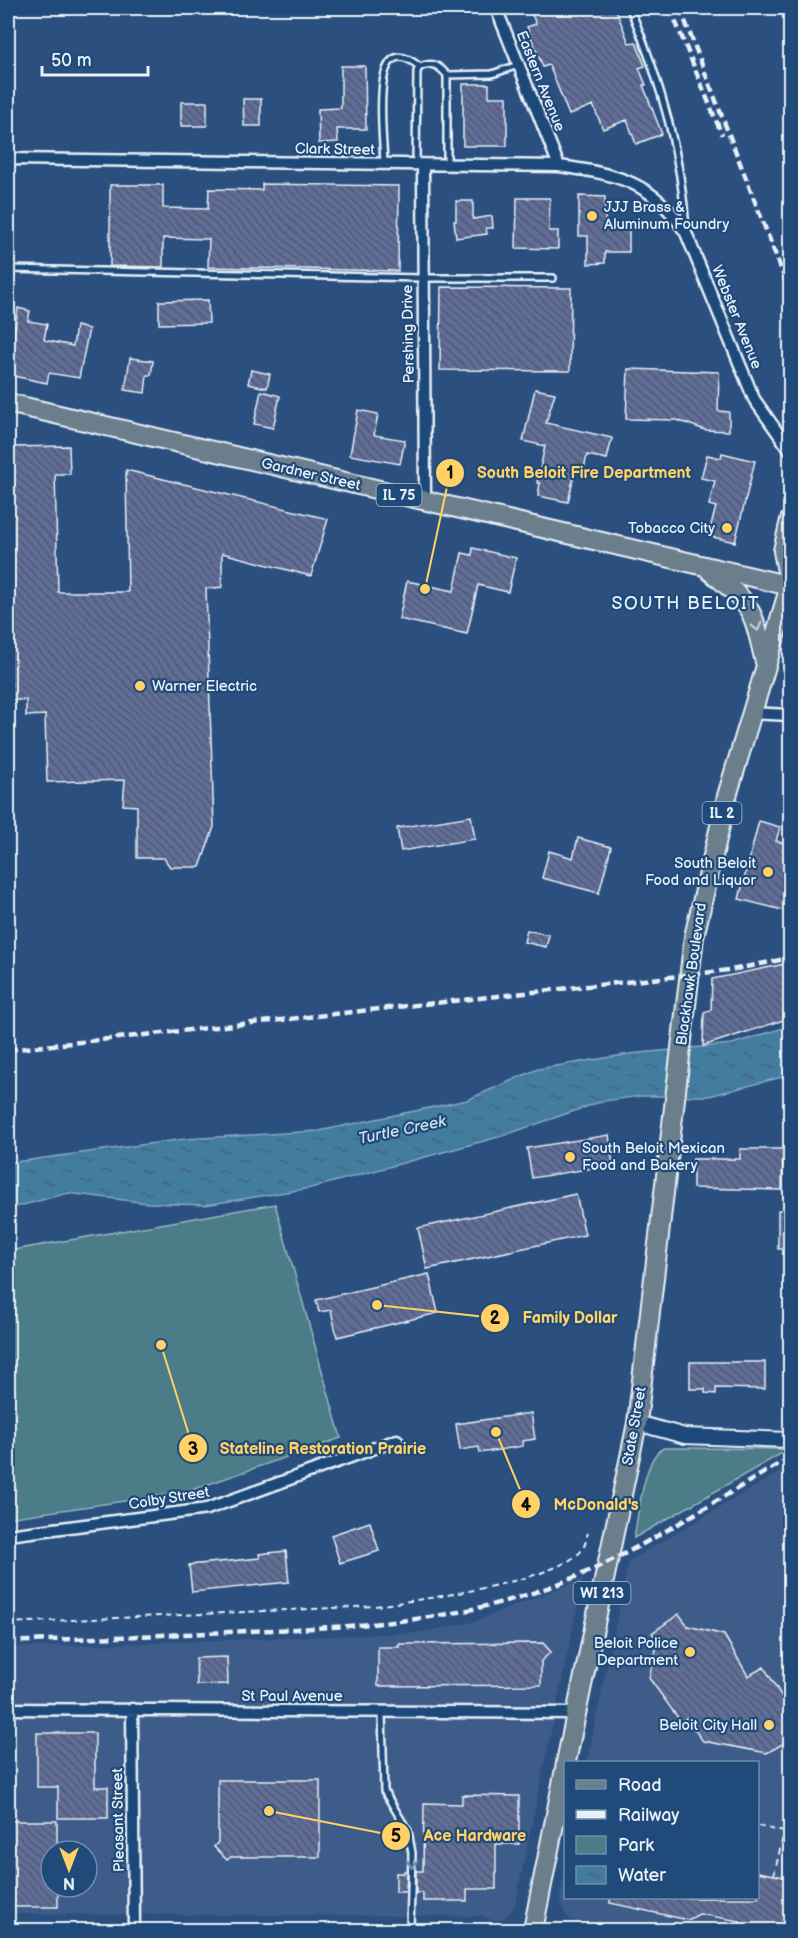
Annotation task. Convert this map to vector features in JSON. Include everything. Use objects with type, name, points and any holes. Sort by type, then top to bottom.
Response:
[{"type":"main road","name":"Gardner Street","points":[[8,403],[790,586]]},
{"type":"main road","name":"Blackhawk Boulevard","points":[[648,1336],[688,975],[702,893],[750,713],[790,586],[783,551],[790,520]]},
{"type":"main road","points":[[707,568],[741,596],[751,608],[765,664]]},
{"type":"main road","name":"State Street","points":[[566,1761],[637,1423],[648,1336]]},
{"type":"main road","name":"State Street","points":[[533,1930],[564,1773]]},
{"type":"street","name":"Eastern Avenue","points":[[496,8],[558,166]]},
{"type":"street","name":"Clark Street","points":[[8,159],[558,166],[615,176],[656,196]]},
{"type":"street","name":"Pershing Drive","points":[[419,166],[425,501]]},
{"type":"street","name":"Webster Avenue","points":[[656,196],[673,213],[686,233],[754,399],[790,450]]},
{"type":"street","points":[[750,713],[790,715]]},
{"type":"street","points":[[637,1423],[685,1436],[790,1440]]},
{"type":"street","name":"Colby Street","points":[[8,1535],[207,1509],[397,1440]]},
{"type":"street","name":"St Paul Avenue","points":[[8,1709],[576,1713]]},
{"type":"street","name":"Pleasant Street","points":[[132,1709],[134,1930]]},
{"type":"lane","points":[[630,8],[675,146],[683,183],[686,233]]},
{"type":"lane","points":[[384,165],[383,87],[386,65],[395,56],[400,55],[411,59],[420,67]]},
{"type":"lane","points":[[419,166],[415,77],[420,67],[426,64],[438,65],[447,75],[447,166]]},
{"type":"lane","points":[[447,75],[492,74],[518,65]]},
{"type":"lane","points":[[8,269],[422,278],[553,278]]},
{"type":"lane","points":[[382,1712],[384,1791],[408,1831],[410,1842],[410,1930]]},
{"type":"path","points":[[8,1623],[375,1606],[429,1599],[522,1579],[558,1565],[582,1550],[588,1533]]},
{"type":"path","points":[[759,1826],[784,1832],[790,1831]]},
{"type":"path","points":[[774,1875],[784,1832]]},
{"type":"shaded area","points":[[790,1466],[790,1930],[631,1930],[570,1920],[563,1910],[560,1899],[564,1875],[564,1899],[759,1899],[759,1761],[587,1761],[629,1561]]},
{"type":"shaded area","points":[[583,1579],[514,1907],[502,1920],[491,1920],[484,1916],[8,1914],[8,1648],[417,1633],[473,1622]]},
{"type":"green space","points":[[275,1204],[341,1438],[186,1492],[8,1518],[8,1251]]},
{"type":"green space","points":[[664,1448],[789,1449],[634,1538],[640,1502],[651,1462]]},
{"type":"water","name":"Turtle Creek","points":[[790,1026],[790,1075],[709,1096],[641,1096],[603,1101],[502,1136],[311,1188],[205,1205],[148,1203],[68,1193],[8,1209],[8,1163],[185,1139],[319,1131],[467,1100],[538,1069],[630,1054],[732,1044]]},
{"type":"building","points":[[529,8],[615,8],[629,43],[636,42],[645,66],[639,68],[646,85],[643,85],[662,134],[636,144],[627,120],[603,129],[593,105],[569,115],[549,65],[543,67],[527,27],[536,24]]},
{"type":"building","points":[[341,66],[365,66],[366,129],[337,129],[338,142],[319,143],[318,109],[341,108]]},
{"type":"building","points":[[463,84],[489,84],[489,97],[507,97],[507,146],[463,146]]},
{"type":"building","points":[[243,99],[261,99],[261,126],[244,126]]},
{"type":"building","points":[[181,102],[207,102],[207,126],[181,126]]},
{"type":"building","points":[[262,184],[399,186],[398,271],[208,267],[209,239],[163,238],[163,267],[110,266],[110,185],[163,185],[163,208],[208,209],[209,189],[262,190]]},
{"type":"building","points":[[579,196],[605,197],[605,228],[629,228],[629,252],[605,252],[605,263],[588,264],[588,236],[579,236]]},
{"type":"building","points":[[517,198],[550,198],[549,231],[558,231],[558,249],[516,248]]},
{"type":"building","points":[[456,201],[473,201],[473,219],[492,216],[493,228],[486,228],[487,234],[456,238],[454,221],[456,221]]},
{"type":"building","points":[[441,287],[571,288],[570,371],[440,370]]},
{"type":"building","points":[[208,300],[209,323],[159,324],[159,301]]},
{"type":"building","points":[[18,308],[30,311],[28,321],[47,324],[44,340],[73,346],[76,326],[89,329],[79,378],[49,373],[47,383],[8,375]]},
{"type":"building","points":[[130,358],[153,361],[151,375],[147,375],[145,393],[125,390]]},
{"type":"building","points":[[628,369],[719,372],[718,411],[729,412],[729,431],[705,430],[677,420],[626,419]]},
{"type":"building","points":[[251,370],[270,374],[267,388],[248,384]]},
{"type":"building","points":[[535,389],[555,393],[546,423],[612,438],[607,459],[587,455],[584,469],[576,467],[568,502],[538,496],[540,483],[537,483],[545,446],[523,441]]},
{"type":"building","points":[[261,391],[280,396],[273,428],[254,424]]},
{"type":"building","points":[[358,410],[378,414],[374,435],[405,440],[400,464],[350,455]]},
{"type":"building","name":"Warner Electric","points":[[69,446],[70,474],[55,474],[58,592],[128,592],[126,470],[328,519],[311,576],[222,553],[222,587],[206,589],[214,827],[200,867],[170,867],[164,858],[137,858],[137,806],[123,805],[125,780],[47,782],[45,715],[26,716],[26,700],[11,700],[11,682],[8,683],[8,447]]},
{"type":"building","points":[[722,453],[755,461],[735,542],[708,536],[716,507],[709,505],[715,481],[701,478],[707,455],[721,458]]},
{"type":"building","points":[[473,548],[516,558],[508,592],[478,585],[467,634],[399,619],[407,581],[454,591],[462,553],[472,555]]},
{"type":"building","points":[[471,816],[475,839],[401,851],[397,828]]},
{"type":"building","name":"South Beloit Food and Liquor","points":[[759,821],[780,827],[776,841],[790,845],[790,912],[739,899]]},
{"type":"building","points":[[578,838],[611,847],[599,893],[542,878],[549,851],[573,858]]},
{"type":"building","points":[[527,930],[549,935],[546,947],[524,942]]},
{"type":"building","points":[[790,963],[790,1018],[703,1046],[704,1012],[711,1010],[712,979]]},
{"type":"building","name":"South Beloit Mexican Food and Bakery","points":[[609,1135],[613,1165],[532,1178],[527,1148]]},
{"type":"building","points":[[740,1149],[783,1149],[782,1190],[693,1188],[693,1159],[740,1159]]},
{"type":"building","points":[[576,1194],[585,1235],[427,1269],[418,1228]]},
{"type":"building","points":[[778,1210],[790,1210],[790,1249],[778,1249]]},
{"type":"building","points":[[429,1274],[438,1313],[337,1337],[331,1310],[319,1312],[316,1300]]},
{"type":"building","points":[[690,1362],[765,1362],[765,1389],[716,1388],[716,1394],[705,1393],[705,1389],[690,1389]]},
{"type":"building","points":[[531,1413],[535,1439],[522,1441],[523,1446],[480,1453],[479,1447],[460,1450],[456,1424]]},
{"type":"building","points":[[370,1522],[379,1551],[340,1563],[331,1535]]},
{"type":"building","points":[[286,1551],[289,1582],[192,1592],[189,1565],[260,1558],[259,1554]]},
{"type":"building","points":[[679,1614],[688,1626],[724,1635],[748,1676],[764,1667],[785,1702],[790,1703],[786,1742],[767,1753],[703,1741],[686,1718],[681,1722],[649,1678],[658,1641],[652,1633]]},
{"type":"building","points":[[543,1643],[551,1652],[541,1661],[541,1685],[378,1686],[378,1647],[399,1647],[399,1644]]},
{"type":"building","points":[[227,1657],[228,1684],[197,1685],[196,1658]]},
{"type":"building","points":[[37,1733],[95,1733],[95,1787],[108,1787],[108,1818],[58,1818],[58,1787],[37,1787]]},
{"type":"building","points":[[218,1780],[320,1780],[320,1857],[231,1857],[227,1860],[214,1847],[218,1842]]},
{"type":"building","points":[[462,1795],[519,1796],[519,1844],[496,1844],[496,1889],[467,1889],[467,1901],[423,1901],[423,1893],[416,1893],[416,1871],[423,1871],[424,1803],[462,1804]]},
{"type":"building","points":[[10,1821],[57,1821],[57,1839],[39,1839],[39,1899],[58,1899],[58,1907],[11,1907]]},
{"type":"building","points":[[407,1871],[406,1892],[396,1892],[396,1873],[404,1873]]},
{"type":"building","points":[[759,1872],[790,1878],[790,1930],[739,1930],[740,1921],[699,1914],[688,1920],[610,1903],[610,1899],[759,1899]]},
{"type":"railway","points":[[670,8],[722,135]]},
{"type":"railway","points":[[680,8],[790,292]]},
{"type":"railway","points":[[8,1050],[688,975],[736,969],[790,958]]},
{"type":"railway","points":[[8,1642],[362,1625],[473,1609],[547,1588],[610,1561],[790,1458]]},
{"type":"place","name":"JJJ Brass & Aluminum Foundry","points":[[592,216]]},
{"type":"place","name":"Tobacco City","points":[[727,528]]},
{"type":"place","name":"South Beloit Fire Department","points":[[425,589]]},
{"type":"place","name":"Warner Electric","points":[[140,686]]},
{"type":"place","name":"South Beloit Food and Liquor","points":[[768,872]]},
{"type":"place","name":"South Beloit Mexican Food and Bakery","points":[[570,1157]]},
{"type":"place","name":"Family Dollar","points":[[377,1305]]},
{"type":"place","name":"Stateline Restoration Prairie","points":[[161,1345]]},
{"type":"place","name":"McDonald's","points":[[496,1432]]},
{"type":"place","name":"Beloit Police Department","points":[[690,1652]]},
{"type":"place","name":"Beloit City Hall","points":[[769,1725]]},
{"type":"place","name":"Ace Hardware","points":[[269,1811]]},
{"type":"district","name":"SOUTH BELOIT","points":[[686,603]]}]
